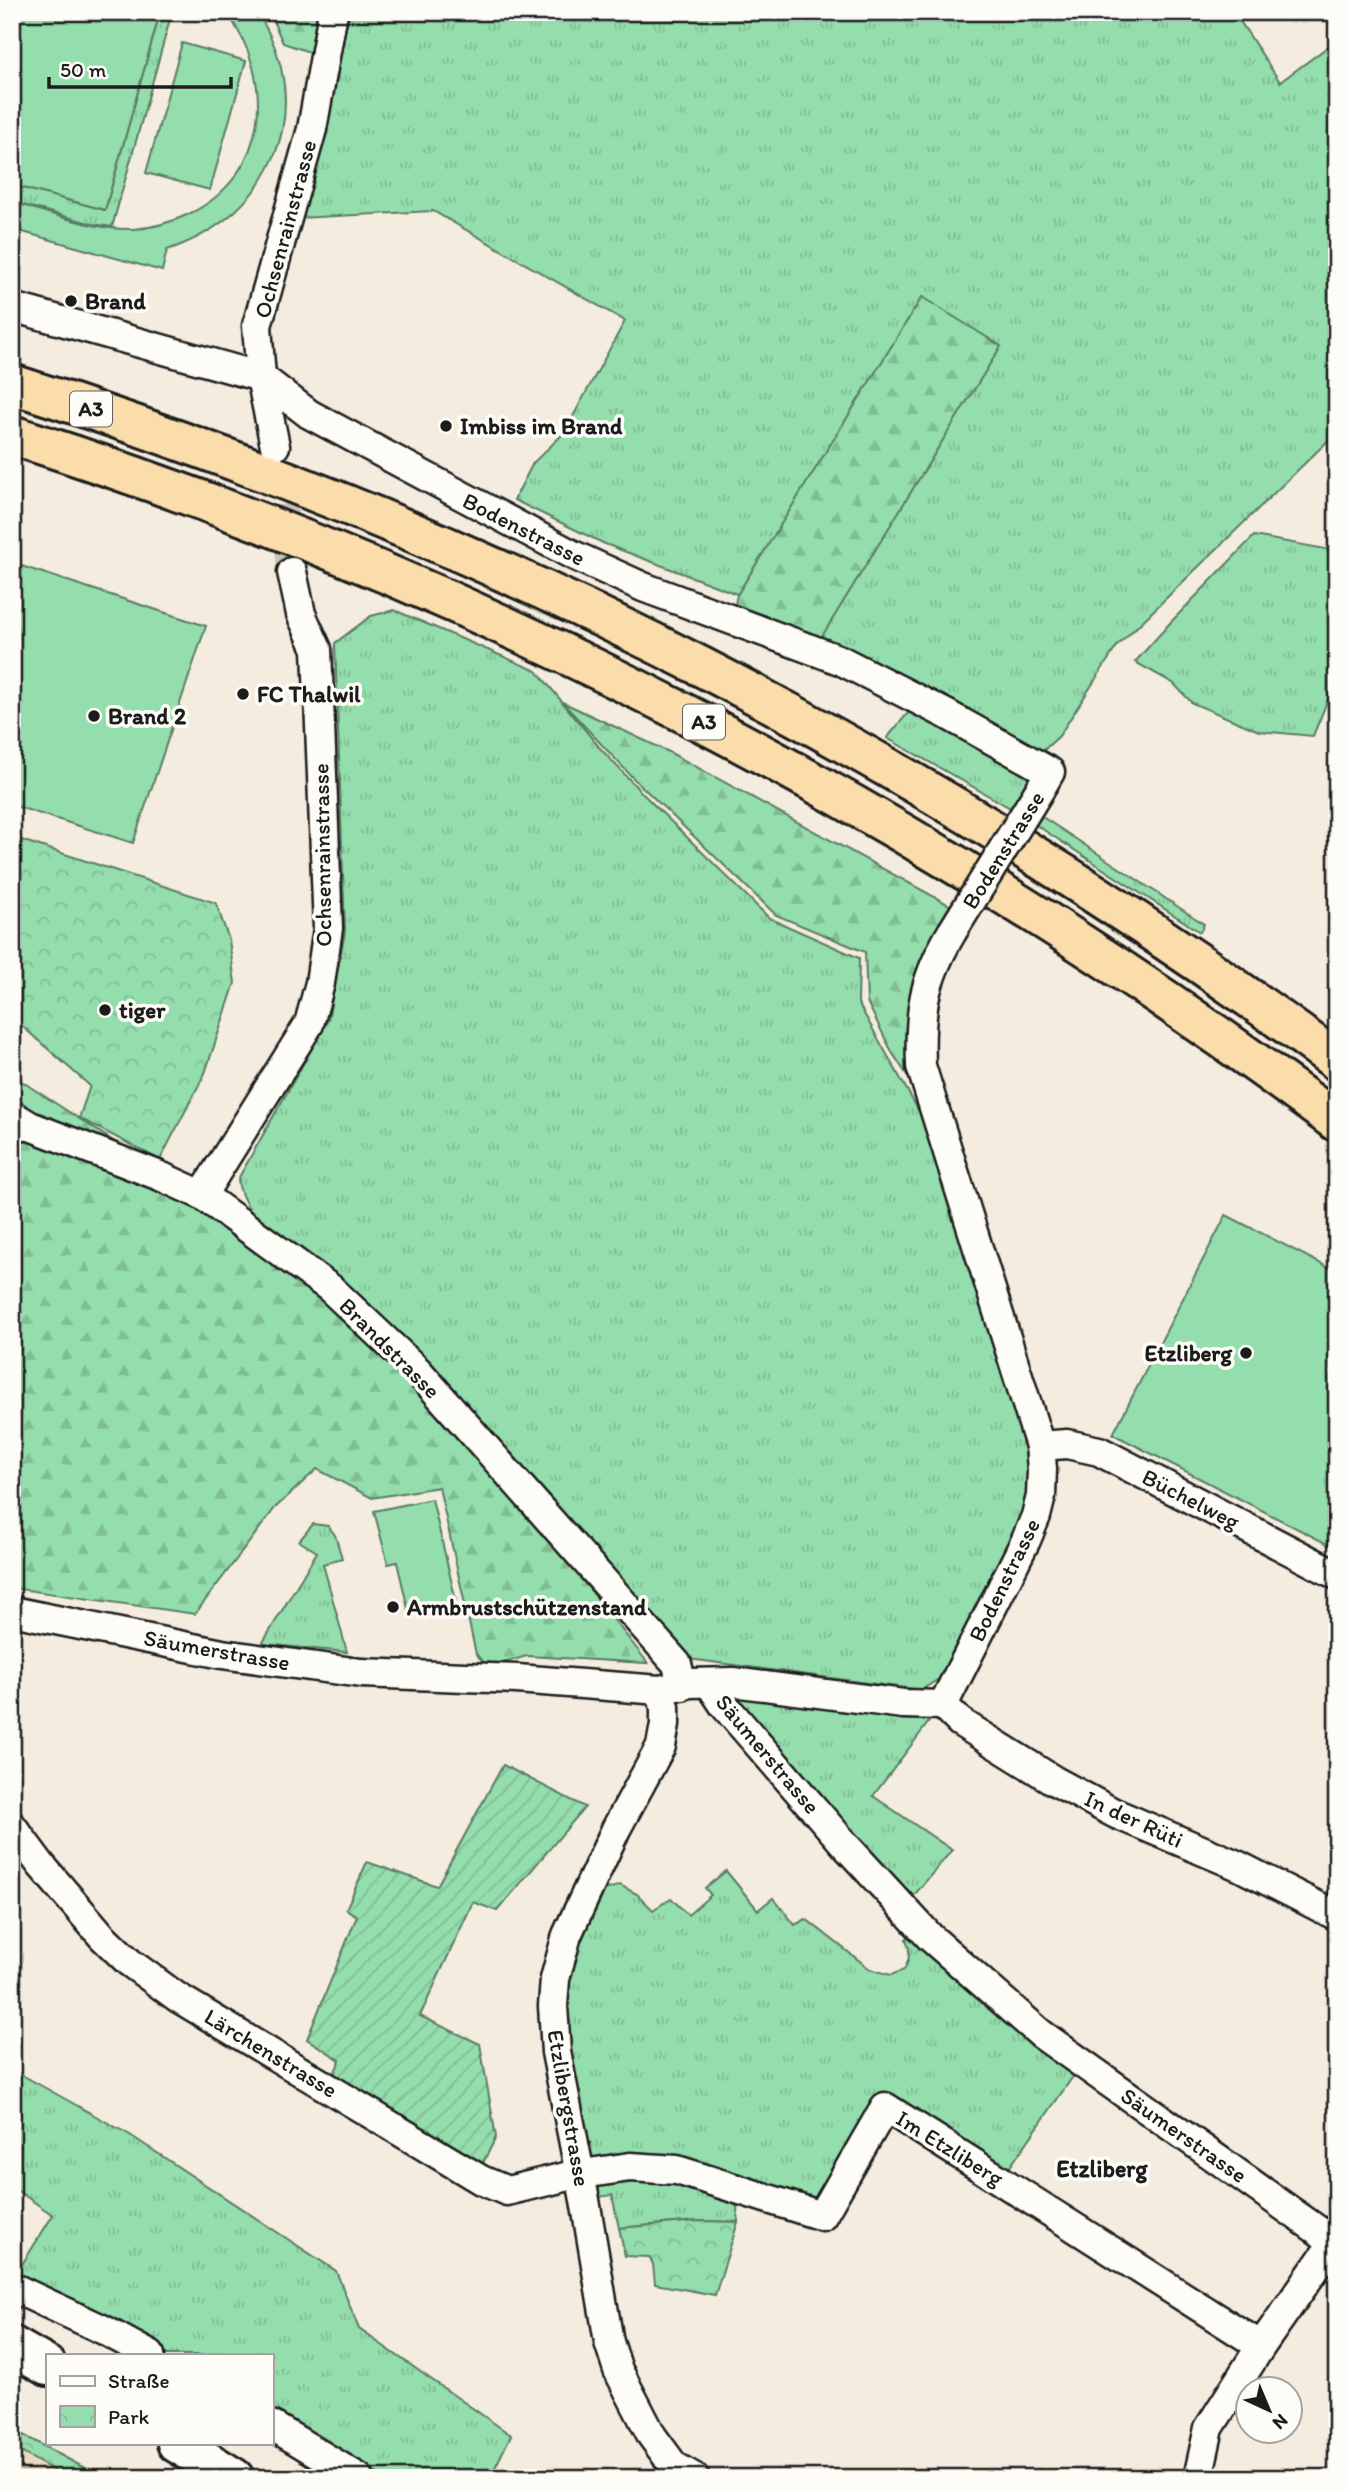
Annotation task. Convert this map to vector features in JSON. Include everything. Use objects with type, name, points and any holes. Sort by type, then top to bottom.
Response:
[{"type":"highway","name":"A3","points":[[12,384],[192,444],[377,515],[561,596],[681,655],[794,714],[963,810],[1119,908],[1226,980],[1337,1061]]},
{"type":"highway","name":"A3","points":[[12,435],[142,478],[341,554],[519,631],[679,709],[889,824],[1008,896],[1216,1035],[1337,1122]]},
{"type":"main road","points":[[12,2346],[46,2365]]},
{"type":"main road","points":[[12,2367],[46,2379]]},
{"type":"main road","points":[[179,2444],[234,2478]]},
{"type":"street","name":"Ochsenrainstrasse","points":[[275,446],[261,377],[257,326],[312,130],[333,12]]},
{"type":"street","name":"Bodenstrasse","points":[[12,307],[261,377],[309,414],[495,516],[573,555],[655,591],[841,660],[1050,772],[937,958],[926,989],[920,1023],[921,1066],[1040,1446],[1042,1469],[1041,1496],[1026,1540],[943,1705]]},
{"type":"street","name":"Ochsenrainstrasse","points":[[202,1195],[309,1024],[320,984],[328,928],[317,649],[301,614],[292,572]]},
{"type":"street","name":"Brandstrasse","points":[[12,1115],[30,1126],[202,1195],[330,1288],[418,1371],[677,1664],[671,1688]]},
{"type":"street","name":"Büchelweg","points":[[1040,1446],[1067,1444],[1099,1451],[1337,1575]]},
{"type":"street","name":"Säumerstrasse","points":[[12,1611],[222,1654],[361,1673],[671,1688],[689,1683],[710,1684],[724,1704],[847,1847],[930,1937],[1041,2034],[1335,2243]]},
{"type":"street","points":[[710,1684],[733,1682],[903,1704],[943,1705]]},
{"type":"street","name":"Etzlibergstrasse","points":[[671,1688],[665,1707],[662,1746],[616,1829],[567,1935],[555,1979],[553,2006],[556,2052],[609,2342],[618,2370],[652,2436],[674,2466],[695,2478]]},
{"type":"street","name":"In der Rüti","points":[[943,1705],[960,1723],[1114,1813],[1239,1866],[1337,1916]]},
{"type":"street","name":"Lärchenstrasse","points":[[12,1826],[41,1865],[102,1936],[129,1962],[177,1997],[481,2180],[507,2190],[580,2175]]},
{"type":"street","name":"Im Etzliberg","points":[[580,2175],[630,2168],[677,2170],[822,2217],[885,2107],[1261,2346]]},
{"type":"street","points":[[1198,2478],[1209,2428],[1261,2346],[1335,2243]]},
{"type":"street","points":[[12,2287],[148,2354]]},
{"type":"street","points":[[273,2426],[359,2478]]},
{"type":"shaded area","points":[[12,2429],[107,2478],[12,2478]]},
{"type":"green space","points":[[12,12],[160,12],[105,210],[12,185]]},
{"type":"green space","points":[[160,12],[172,12],[112,227],[12,202],[12,185],[105,210]]},
{"type":"green space","points":[[226,12],[257,12],[275,49],[284,85],[284,121],[275,154],[258,185],[234,212],[204,234],[167,250],[162,271],[12,229],[12,202],[87,224],[133,229],[176,220],[216,197],[236,175],[249,150],[257,123],[258,95],[253,66],[242,38]]},
{"type":"green space","points":[[269,12],[326,12],[318,55],[283,43]]},
{"type":"green space","points":[[350,12],[1234,12],[1280,82],[1337,40],[1337,432],[1117,646],[1059,736],[1045,749],[1033,749],[737,594],[605,544],[514,500],[533,463],[564,433],[625,321],[433,211],[299,218]]},
{"type":"green space","points":[[182,43],[246,61],[210,190],[146,173]]},
{"type":"green space","points":[[922,297],[1001,346],[819,641],[734,609],[737,595]]},
{"type":"green space","points":[[1254,536],[1337,551],[1337,677],[1313,736],[1259,731],[1192,703],[1173,683],[1135,662]]},
{"type":"green space","name":"Brand 2","points":[[12,563],[206,626],[133,843],[12,805]]},
{"type":"green space","points":[[394,610],[537,671],[599,747],[643,794],[769,918],[859,958],[858,1003],[921,1115],[1030,1442],[1036,1491],[947,1674],[921,1690],[689,1659],[404,1341],[359,1295],[269,1230],[243,1197],[238,1179],[328,1020],[345,932],[335,643],[371,616]]},
{"type":"green space","points":[[562,702],[669,752],[953,907],[915,1087],[893,1054],[867,1002],[865,952],[776,915],[633,778]]},
{"type":"green space","points":[[913,707],[1032,777],[1012,809],[887,738]]},
{"type":"green space","points":[[1041,816],[1204,924],[1200,932],[1036,825]]},
{"type":"green space","points":[[12,837],[216,903],[229,940],[235,983],[205,1073],[160,1160],[79,1118],[90,1086],[13,1018]]},
{"type":"green space","points":[[12,1075],[310,1269],[489,1462],[648,1663],[527,1656],[488,1667],[476,1654],[439,1487],[372,1498],[317,1469],[275,1508],[195,1614],[12,1588]]},
{"type":"green space","name":"Etzliberg","points":[[1226,1215],[1337,1272],[1337,1549],[1113,1434]]},
{"type":"green space","points":[[432,1499],[456,1601],[409,1613],[397,1562],[388,1564],[374,1511]]},
{"type":"green space","points":[[313,1524],[328,1526],[335,1535],[342,1558],[323,1564],[347,1652],[262,1644],[317,1552],[299,1541]]},
{"type":"green space","points":[[741,1692],[931,1719],[873,1796],[952,1850],[906,1905],[733,1696]]},
{"type":"green space","points":[[503,1765],[585,1807],[497,1911],[473,1902],[420,2016],[480,2044],[496,2137],[481,2167],[332,2079],[340,2060],[307,2039],[357,1916],[346,1909],[367,1862],[437,1886]]},
{"type":"green space","points":[[726,1871],[758,1910],[773,1898],[795,1925],[806,1919],[870,1969],[891,1975],[904,1970],[909,1955],[906,1939],[911,1936],[990,2008],[1074,2075],[1005,2174],[881,2093],[828,2196],[817,2206],[589,2159],[561,2029],[562,1985],[596,1893],[620,1885],[637,1894],[653,1910],[671,1898],[688,1915],[711,1895],[705,1888]]},
{"type":"green space","points":[[13,2070],[130,2135],[336,2271],[359,2329],[511,2435],[490,2478],[385,2478],[273,2416],[273,2354],[161,2354],[16,2274],[53,2215],[12,2187]]},
{"type":"green space","points":[[652,2177],[729,2197],[737,2207],[738,2222],[698,2221],[619,2228],[612,2195],[591,2198],[598,2183]]},
{"type":"green space","points":[[698,2221],[738,2222],[715,2295],[655,2284],[653,2264],[649,2257],[625,2256],[619,2228]]},
{"type":"green space","points":[[12,2429],[103,2478],[67,2478],[12,2447]]},
{"type":"tunnel","points":[[277,463],[292,572]]},
{"type":"place","name":"Brand","points":[[71,301]]},
{"type":"place","name":"Imbiss im Brand","points":[[446,426]]},
{"type":"place","name":"FC Thalwil","points":[[243,694]]},
{"type":"place","name":"Brand 2","points":[[94,716]]},
{"type":"place","name":"tiger","points":[[105,1010]]},
{"type":"place","name":"Etzliberg","points":[[1246,1353]]},
{"type":"place","name":"Armbrustschützenstand","points":[[393,1607]]},
{"type":"district","name":"Etzliberg","points":[[1102,2169]]}]
